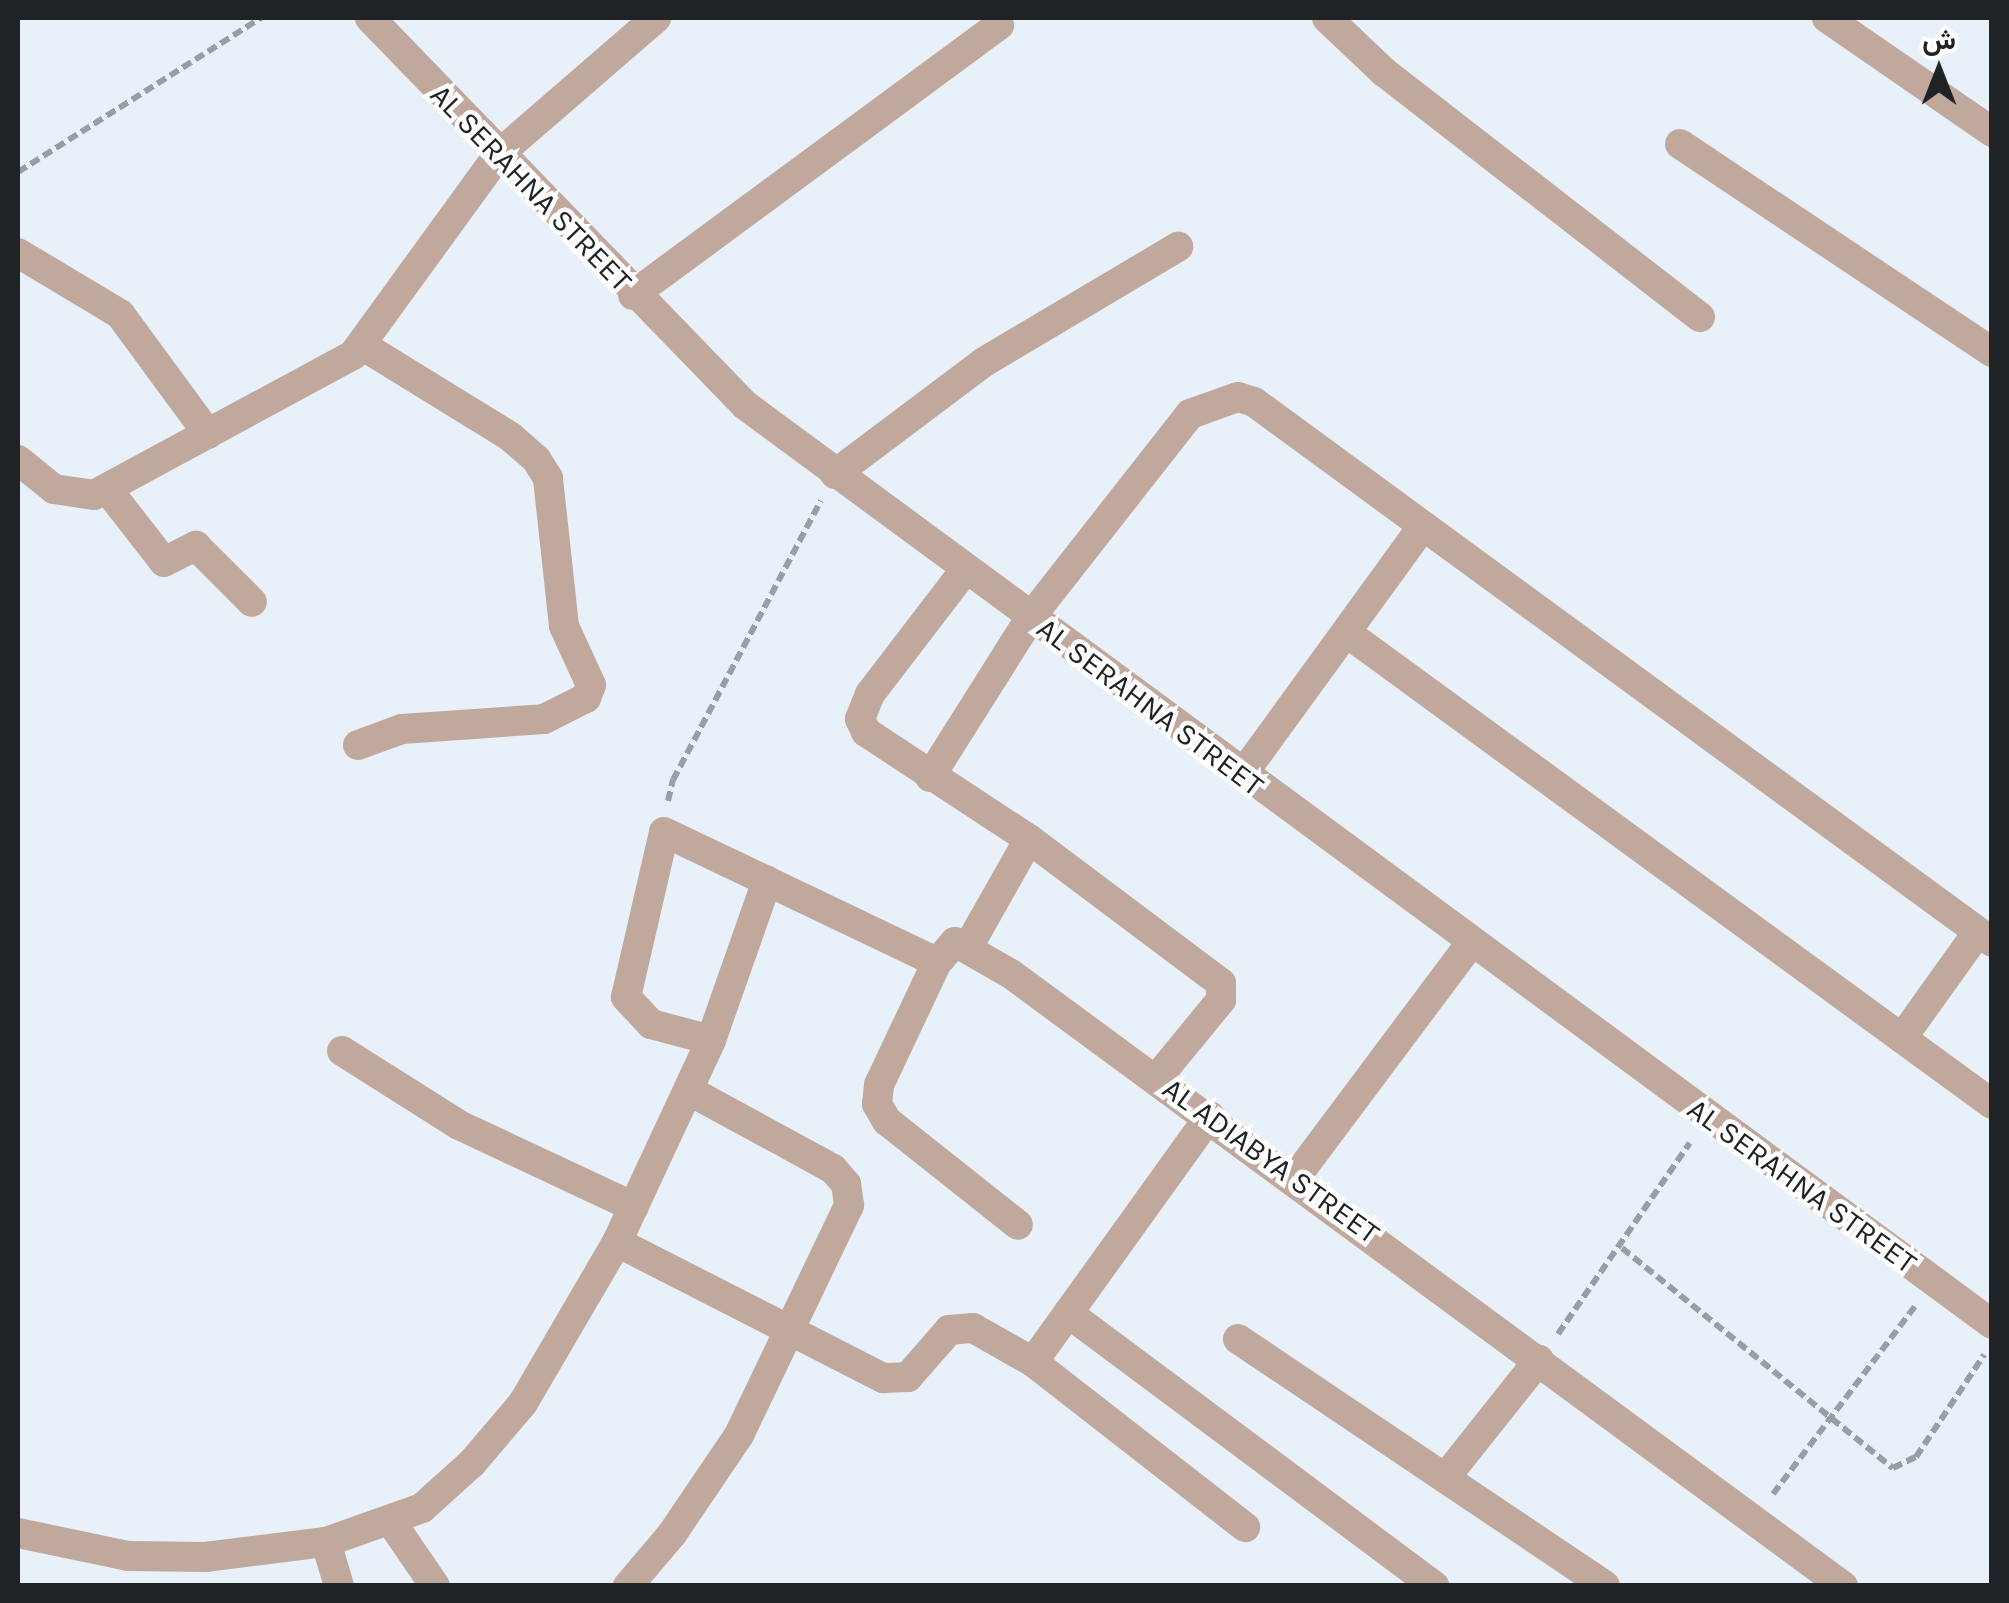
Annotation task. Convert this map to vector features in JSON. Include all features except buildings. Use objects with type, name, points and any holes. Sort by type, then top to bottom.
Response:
[{"type":"street","points":[[1326,18],[1384,72],[1700,317]]},
{"type":"street","points":[[1828,18],[1992,132]]},
{"type":"street","name":"AL SERAHNA STREET","points":[[378,20],[632,295],[746,405],[1470,944],[1992,1324]]},
{"type":"street","points":[[18,460],[67,494],[108,490],[363,346],[499,154],[647,20]]},
{"type":"street","points":[[632,295],[999,26]]},
{"type":"street","points":[[1680,144],[1992,352]]},
{"type":"street","points":[[835,474],[984,362],[1178,248]]},
{"type":"street","points":[[18,253],[120,314],[208,434]]},
{"type":"street","points":[[358,745],[402,729],[544,719],[586,698],[591,685],[564,626],[548,478],[536,459],[511,437],[363,346]]},
{"type":"street","points":[[930,776],[1030,618],[1190,414],[1223,398],[1254,402],[1985,937],[1902,1038]]},
{"type":"street","points":[[108,490],[164,562],[196,546],[252,602]]},
{"type":"street","points":[[1242,775],[1422,526]]},
{"type":"street","points":[[965,570],[870,694],[860,720],[866,732],[1029,839],[1221,983],[1221,1000],[1158,1078]]},
{"type":"street","points":[[1347,633],[1992,1104]]},
{"type":"street","points":[[711,1040],[651,1024],[626,997],[664,832],[938,960]]},
{"type":"street","points":[[1018,1226],[887,1120],[877,1104],[879,1085],[938,960],[952,943],[968,947],[1029,839]]},
{"type":"street","points":[[18,1533],[128,1556],[205,1557],[326,1542],[392,1524],[422,1508],[472,1463],[523,1403],[617,1242],[690,1091],[767,881]]},
{"type":"street","points":[[1295,1178],[1470,944]]},
{"type":"street","name":"AL ADIABYA STREET","points":[[968,947],[1295,1178],[1843,1586]]},
{"type":"street","points":[[342,1051],[459,1126],[634,1207]]},
{"type":"street","points":[[628,1586],[709,1483],[843,1226],[846,1184],[833,1169],[690,1091]]},
{"type":"street","points":[[1033,1362],[1210,1116]]},
{"type":"street","points":[[617,1242],[789,1332],[894,1381],[908,1376],[939,1338],[961,1328],[1033,1362],[1245,1527]]},
{"type":"street","points":[[1068,1314],[1434,1586]]},
{"type":"street","points":[[1238,1339],[1605,1586]]},
{"type":"street","points":[[1445,1478],[1539,1360]]},
{"type":"street","points":[[392,1524],[434,1586]]},
{"type":"street","points":[[326,1542],[339,1586]]},
{"type":"path","points":[[18,172],[261,18]]},
{"type":"path","points":[[664,832],[673,780],[835,474]]},
{"type":"path","points":[[1539,1360],[1622,1248],[1707,1116]]},
{"type":"path","points":[[1622,1248],[1878,1462],[1904,1467],[1992,1344]]},
{"type":"path","points":[[1755,1520],[1826,1419],[1935,1282]]}]
